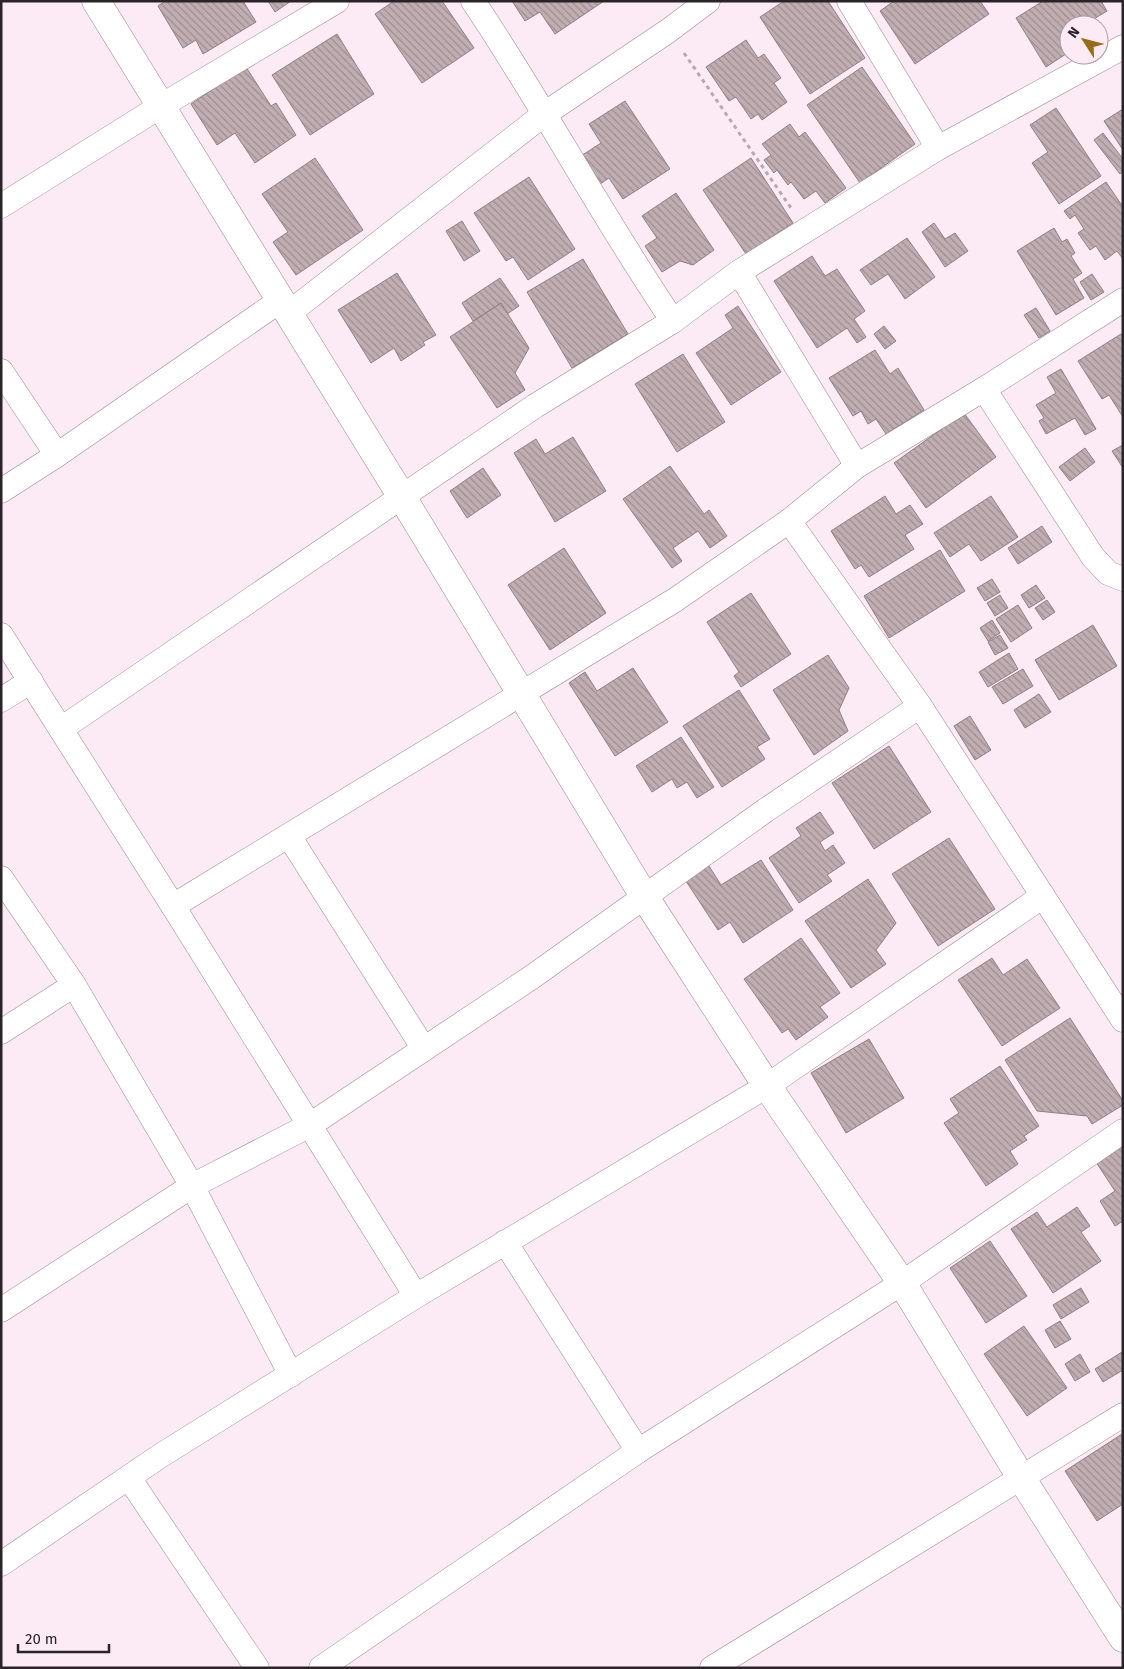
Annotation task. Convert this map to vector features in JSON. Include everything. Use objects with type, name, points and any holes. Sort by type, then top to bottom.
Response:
[{"type":"street","points":[[96,1],[402,496],[644,896],[767,1086],[902,1284],[1123,1638]]},
{"type":"street","points":[[1,206],[161,106],[337,1]]},
{"type":"street","points":[[473,1],[501,43],[543,115],[642,275],[673,320]]},
{"type":"street","points":[[1,491],[285,307],[543,115],[668,31],[708,1]]},
{"type":"street","points":[[849,1],[938,148]]},
{"type":"street","points":[[61,729],[535,406],[673,320],[739,272],[938,148],[1123,47]]},
{"type":"street","points":[[739,272],[857,466]]},
{"type":"street","points":[[172,906],[522,695],[675,600],[789,522],[857,466],[984,390],[1123,300]]},
{"type":"street","points":[[1,371],[57,455]]},
{"type":"street","points":[[984,390],[1093,557],[1108,573],[1123,580]]},
{"type":"street","points":[[789,522],[920,706],[1123,1020]]},
{"type":"street","points":[[1,635],[416,1296]]},
{"type":"street","points":[[1,700],[31,681]]},
{"type":"street","points":[[1,1310],[192,1186],[310,1125],[532,977],[766,810],[920,706]]},
{"type":"street","points":[[288,836],[424,1049]]},
{"type":"street","points":[[1,878],[74,985],[192,1186],[290,1374]]},
{"type":"street","points":[[1,1564],[290,1374],[505,1242],[767,1086],[1043,896]]},
{"type":"street","points":[[1,1032],[74,985]]},
{"type":"street","points":[[321,1668],[638,1451],[902,1284],[1123,1131]]},
{"type":"street","points":[[505,1242],[638,1451]]},
{"type":"street","points":[[712,1668],[1022,1479],[1123,1415]]},
{"type":"street","points":[[130,1478],[257,1668]]},
{"type":"path","points":[[668,31],[807,231]]},
{"type":"building","points":[[165,1],[243,1],[256,22],[203,54],[196,40],[183,48],[158,6]]},
{"type":"building","points":[[268,1],[291,1],[275,12]]},
{"type":"building","points":[[394,1],[442,1],[474,48],[422,83],[375,14]]},
{"type":"building","points":[[512,1],[604,1],[555,34],[540,12],[525,21]]},
{"type":"building","points":[[784,1],[828,1],[865,58],[810,94],[760,17]]},
{"type":"building","points":[[894,1],[980,1],[989,14],[915,64],[880,11]]},
{"type":"building","points":[[1043,1],[1101,1],[1107,11],[1100,15],[1059,15],[1059,59],[1046,67],[1016,18]]},
{"type":"building","points":[[337,34],[374,94],[310,135],[272,75]]},
{"type":"building","points":[[746,40],[758,58],[764,54],[781,78],[774,83],[787,102],[762,120],[758,114],[751,119],[736,97],[729,101],[706,67]]},
{"type":"building","points":[[246,67],[271,106],[276,103],[296,135],[255,163],[235,133],[217,145],[191,104]]},
{"type":"building","points":[[862,67],[915,144],[860,183],[807,105]]},
{"type":"building","points":[[625,101],[670,169],[623,199],[609,178],[600,184],[581,156],[601,143],[589,124]]},
{"type":"building","points":[[1056,108],[1101,176],[1059,204],[1032,163],[1048,152],[1030,125]]},
{"type":"building","points":[[1123,109],[1123,150],[1104,121]]},
{"type":"building","points":[[790,124],[799,137],[805,132],[846,188],[825,203],[816,191],[804,199],[791,182],[788,185],[777,170],[774,173],[764,160],[771,155],[762,144]]},
{"type":"building","points":[[1103,133],[1123,159],[1123,171],[1120,174],[1094,140]]},
{"type":"building","points":[[315,158],[363,230],[296,275],[273,242],[288,232],[262,194]]},
{"type":"building","points":[[751,158],[793,223],[746,254],[703,190]]},
{"type":"building","points":[[529,177],[575,249],[528,280],[513,257],[506,261],[474,213]]},
{"type":"building","points":[[1106,182],[1123,207],[1123,259],[1117,251],[1105,260],[1096,246],[1090,250],[1078,233],[1084,229],[1075,215],[1070,219],[1064,211]]},
{"type":"building","points":[[676,193],[714,250],[693,265],[680,261],[662,272],[645,246],[657,238],[642,216]]},
{"type":"building","points":[[462,221],[480,251],[464,261],[446,231]]},
{"type":"building","points":[[934,223],[945,239],[955,233],[968,251],[945,267],[922,232]]},
{"type":"building","points":[[1054,228],[1062,242],[1067,239],[1075,253],[1071,256],[1082,273],[1073,279],[1084,298],[1056,315],[1017,251]]},
{"type":"building","points":[[907,238],[935,277],[905,299],[888,274],[871,285],[860,270]]},
{"type":"building","points":[[812,256],[825,276],[837,269],[865,311],[854,319],[866,337],[857,343],[847,328],[817,348],[774,281]]},
{"type":"building","points":[[583,259],[628,334],[572,368],[527,292]]},
{"type":"building","points":[[397,273],[436,335],[423,342],[425,345],[401,361],[394,348],[371,363],[338,310]]},
{"type":"building","points":[[1092,274],[1104,292],[1091,300],[1080,282]]},
{"type":"building","points":[[500,278],[519,306],[507,314],[501,303],[473,321],[462,303]]},
{"type":"building","points":[[501,303],[529,348],[515,373],[525,390],[497,408],[450,337]]},
{"type":"building","points":[[738,306],[781,372],[731,405],[696,353],[733,328],[725,315]]},
{"type":"building","points":[[1036,308],[1050,331],[1039,338],[1024,315]]},
{"type":"building","points":[[884,326],[896,341],[885,349],[874,334]]},
{"type":"building","points":[[1121,334],[1123,337],[1123,417],[1109,395],[1102,399],[1078,361]]},
{"type":"building","points":[[875,350],[890,374],[898,368],[924,410],[886,434],[876,419],[868,424],[861,411],[853,416],[829,378]]},
{"type":"building","points":[[683,354],[725,422],[677,452],[635,384]]},
{"type":"building","points":[[1061,369],[1096,429],[1085,435],[1075,418],[1046,434],[1039,421],[1044,418],[1036,405],[1056,393],[1047,377]]},
{"type":"building","points":[[964,413],[996,457],[926,508],[894,463]]},
{"type":"building","points":[[573,437],[606,491],[555,522],[514,453],[536,439],[545,454]]},
{"type":"building","points":[[1123,445],[1123,468],[1112,451]]},
{"type":"building","points":[[1085,448],[1095,462],[1070,481],[1059,467]]},
{"type":"building","points":[[670,466],[704,514],[709,510],[727,536],[710,548],[698,531],[673,548],[682,561],[672,568],[623,499]]},
{"type":"building","points":[[483,468],[501,495],[467,518],[450,491]]},
{"type":"building","points":[[885,496],[896,514],[910,505],[923,524],[905,535],[914,549],[869,577],[861,565],[855,569],[831,531]]},
{"type":"building","points":[[991,496],[1018,537],[981,561],[969,544],[950,557],[934,533]]},
{"type":"building","points":[[1042,526],[1052,542],[1018,564],[1008,548]]},
{"type":"building","points":[[564,548],[606,613],[550,650],[508,585]]},
{"type":"building","points":[[940,550],[965,591],[889,638],[864,596]]},
{"type":"building","points":[[992,579],[1000,592],[985,601],[977,588]]},
{"type":"building","points":[[1036,585],[1045,598],[1029,608],[1021,595]]},
{"type":"building","points":[[751,593],[791,654],[741,687],[734,676],[739,672],[707,622]]},
{"type":"building","points":[[1000,595],[1008,608],[995,616],[987,603]]},
{"type":"building","points":[[1047,600],[1055,612],[1043,620],[1035,608]]},
{"type":"building","points":[[1018,605],[1032,628],[1011,642],[996,619]]},
{"type":"building","points":[[992,620],[1000,633],[988,641],[980,628]]},
{"type":"building","points":[[1093,625],[1117,666],[1059,700],[1035,660]]},
{"type":"building","points":[[1000,635],[1008,648],[995,655],[988,642]]},
{"type":"building","points":[[1009,653],[1018,669],[988,687],[979,672]]},
{"type":"building","points":[[828,655],[849,688],[839,710],[848,731],[814,755],[773,690]]},
{"type":"building","points":[[633,668],[668,722],[615,756],[569,683],[585,672],[597,691]]},
{"type":"building","points":[[1023,669],[1033,686],[1003,704],[992,687]]},
{"type":"building","points":[[739,690],[770,739],[757,747],[765,759],[722,787],[683,726]]},
{"type":"building","points":[[1039,694],[1051,712],[1025,728],[1014,710]]},
{"type":"building","points":[[970,716],[991,750],[975,760],[954,726]]},
{"type":"building","points":[[681,737],[714,787],[697,798],[687,782],[677,788],[672,779],[652,792],[636,766]]},
{"type":"building","points":[[889,746],[931,812],[874,849],[832,783]]},
{"type":"building","points":[[820,812],[834,833],[820,842],[825,851],[833,845],[845,863],[827,875],[832,881],[799,903],[769,858],[801,836],[796,828]]},
{"type":"building","points":[[949,838],[995,909],[938,946],[892,874]]},
{"type":"building","points":[[761,860],[793,910],[743,943],[730,922],[718,930],[684,878],[707,863],[721,885]]},
{"type":"building","points":[[868,879],[896,923],[876,950],[886,964],[851,988],[805,921]]},
{"type":"building","points":[[801,938],[840,993],[820,1007],[828,1017],[796,1040],[788,1029],[782,1033],[744,979]]},
{"type":"building","points":[[992,958],[1003,975],[1027,959],[1060,1008],[1002,1046],[958,980]]},
{"type":"building","points":[[1070,1018],[1123,1101],[1123,1105],[1092,1124],[1087,1116],[1037,1111],[1005,1060]]},
{"type":"building","points":[[869,1039],[904,1098],[846,1133],[811,1073]]},
{"type":"building","points":[[1000,1066],[1039,1126],[1024,1136],[1027,1140],[1010,1151],[1018,1164],[986,1186],[944,1123],[959,1113],[950,1099]]},
{"type":"building","points":[[1123,1145],[1123,1221],[1115,1226],[1100,1201],[1115,1191],[1096,1162]]},
{"type":"building","points":[[1077,1207],[1090,1226],[1081,1232],[1101,1261],[1053,1293],[1011,1229],[1037,1212],[1047,1227]]},
{"type":"building","points":[[990,1241],[1027,1296],[986,1323],[950,1268]]},
{"type":"building","points":[[1081,1288],[1089,1302],[1061,1319],[1053,1305]]},
{"type":"building","points":[[1060,1321],[1071,1339],[1055,1348],[1045,1330]]},
{"type":"building","points":[[1024,1326],[1067,1388],[1027,1416],[984,1354]]},
{"type":"building","points":[[1122,1352],[1123,1370],[1103,1382],[1095,1369]]},
{"type":"building","points":[[1080,1354],[1090,1372],[1075,1381],[1065,1364]]},
{"type":"building","points":[[1122,1434],[1123,1504],[1097,1521],[1065,1471]]}]
